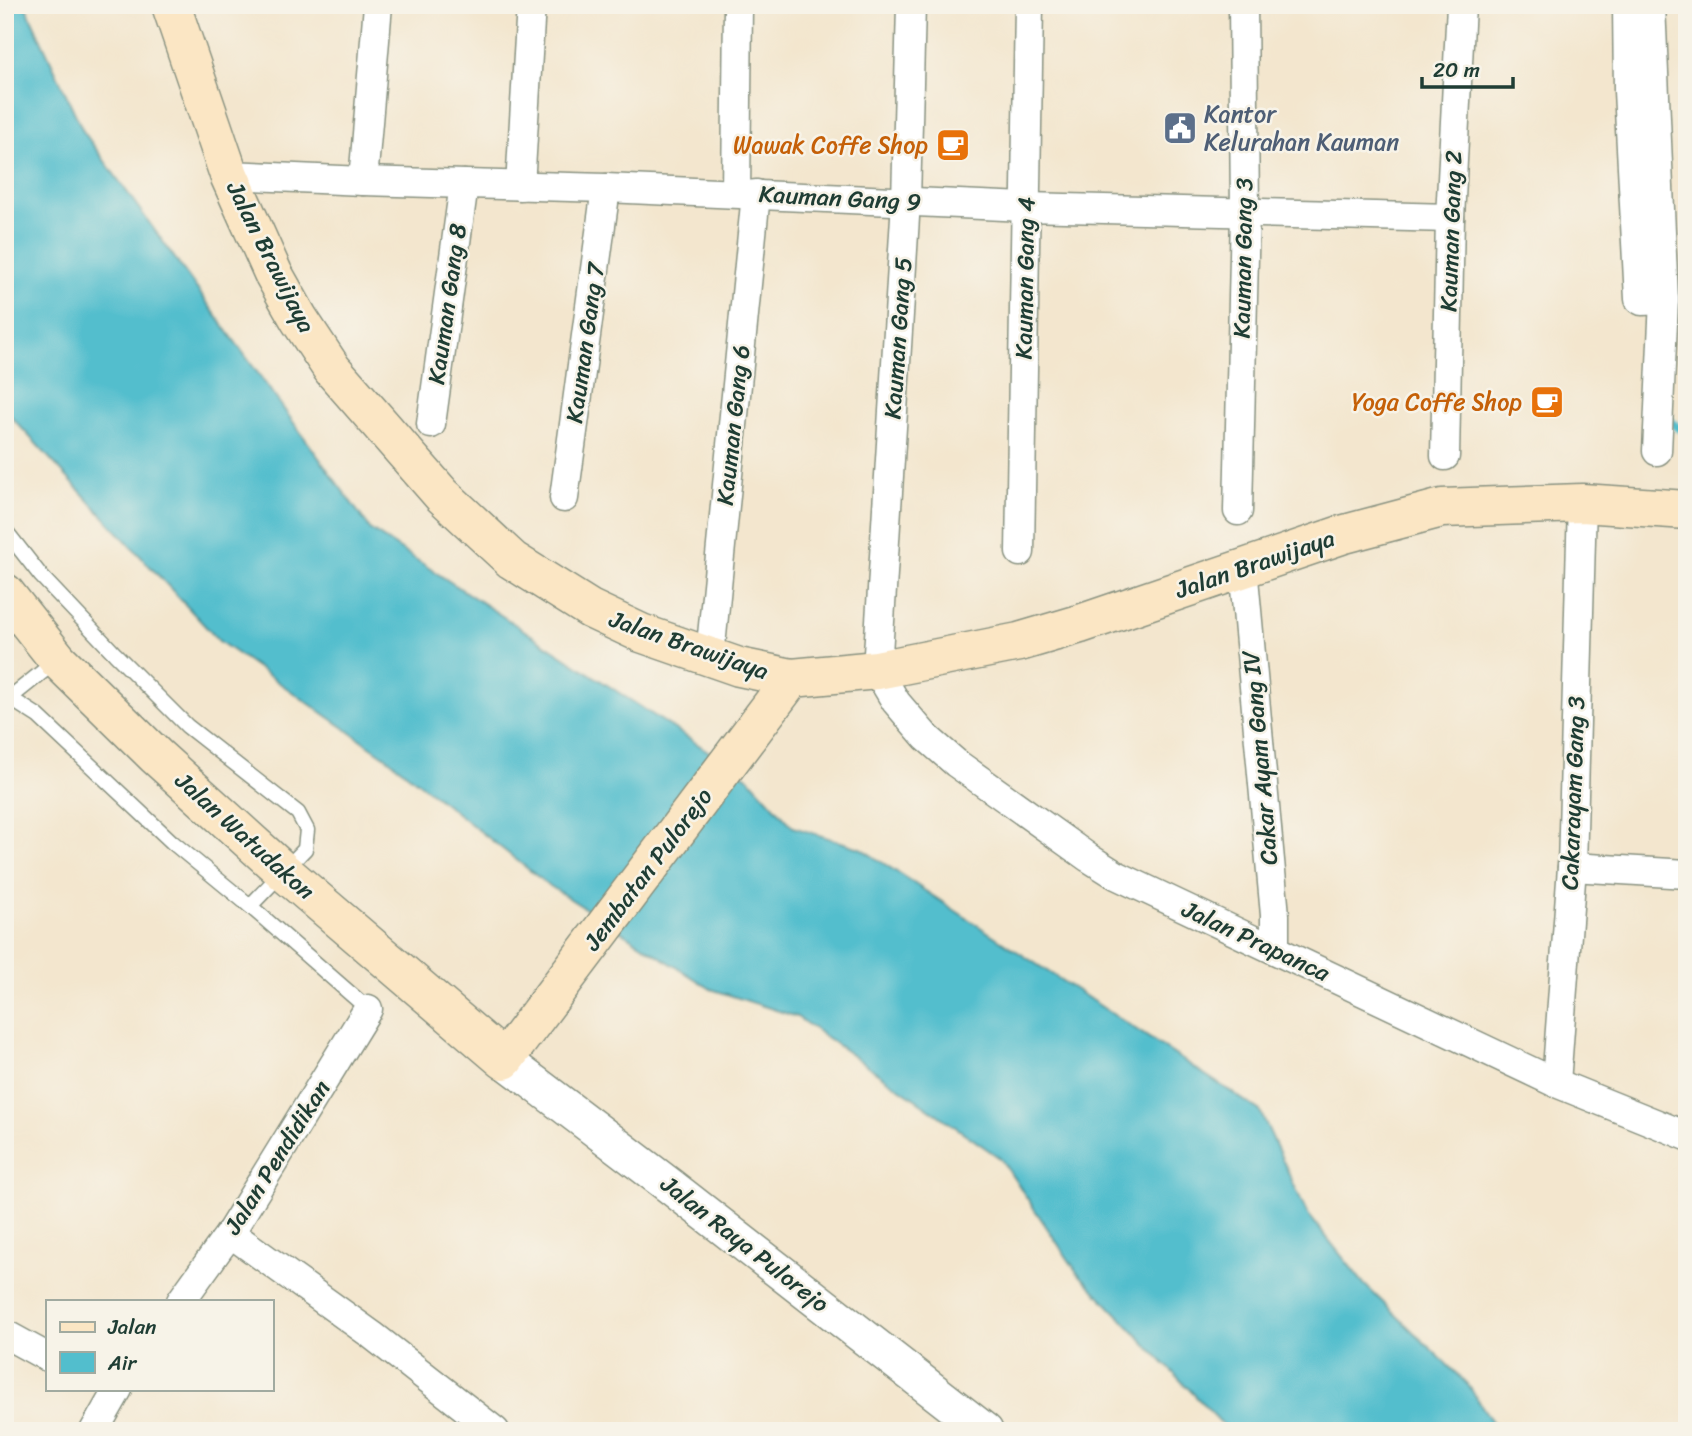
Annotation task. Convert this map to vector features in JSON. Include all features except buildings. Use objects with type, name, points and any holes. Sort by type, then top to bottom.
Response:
[{"type":"main road","name":"Jalan Brawijaya","points":[[171,5],[229,175],[273,273],[332,369],[442,495],[512,560],[590,610],[641,633],[739,667],[792,678],[877,670],[1019,642],[1080,624],[1341,534],[1442,508],[1582,503],[1687,510]]},
{"type":"main road","name":"Jalan Watudakon","points":[[5,593],[58,660],[156,756],[284,873],[504,1060]]},
{"type":"main road","name":"Jembatan Pulorejo","points":[[504,1060],[792,678]]},
{"type":"street","points":[[363,181],[377,5]]},
{"type":"street","points":[[520,186],[531,5]]},
{"type":"street","name":"Kauman Gang 6","points":[[710,656],[746,193],[738,5]]},
{"type":"street","name":"Kauman Gang 5","points":[[877,670],[906,201],[911,5]]},
{"type":"street","name":"Kauman Gang 4","points":[[1020,552],[1029,5]]},
{"type":"street","name":"Kauman Gang 3","points":[[1238,511],[1245,213],[1242,5]]},
{"type":"street","name":"Kauman Gang 2","points":[[1445,456],[1450,218],[1461,5]]},
{"type":"street","points":[[1627,5],[1642,91]]},
{"type":"street","points":[[1651,5],[1642,91],[1639,299],[1655,301],[1657,451]]},
{"type":"street","name":"Kauman Gang 9","points":[[229,175],[746,193],[1026,207],[1450,218]]},
{"type":"street","name":"Kauman Gang 8","points":[[430,424],[464,184]]},
{"type":"street","name":"Kauman Gang 7","points":[[564,498],[606,188]]},
{"type":"street","name":"Cakarayam Gang 3","points":[[1556,1083],[1572,867],[1582,503]]},
{"type":"street","name":"Cakar Ayam Gang IV","points":[[1243,567],[1275,915],[1275,949]]},
{"type":"street","name":"Jalan Prapanca","points":[[877,670],[895,702],[926,737],[956,763],[1089,858],[1148,892],[1275,949],[1556,1083],[1687,1136]]},
{"type":"street","points":[[1572,867],[1687,874]]},
{"type":"street","name":"Jalan Pendidikan","points":[[182,1300],[230,1233],[368,1009]]},
{"type":"street","name":"Jalan Raya Pulorejo","points":[[504,1060],[985,1431]]},
{"type":"street","points":[[230,1233],[372,1335],[495,1431]]},
{"type":"street","points":[[5,1334],[46,1356]]},
{"type":"street","points":[[94,1431],[113,1390]]},
{"type":"lane","points":[[5,530],[41,576],[187,726],[298,813],[306,830],[305,849],[250,906]]},
{"type":"lane","points":[[58,660],[8,696],[38,716],[172,842],[368,1009]]},
{"type":"water","points":[[5,5],[25,5],[83,131],[371,530],[749,778],[793,827],[860,848],[1260,1111],[1307,1213],[1364,1284],[1468,1385],[1498,1431],[1229,1431],[1077,1272],[1000,1158],[797,1017],[711,989],[547,884],[386,757],[219,641],[5,410]]},
{"type":"waterway","points":[[1667,418],[1678,428],[1687,428]]},
{"type":"place","name":"Kantor Kelurahan Kauman","points":[[1180,128]]},
{"type":"place","name":"Wawak Coffe Shop","points":[[953,145]]},
{"type":"place","name":"Yoga Coffe Shop","points":[[1547,402]]}]
